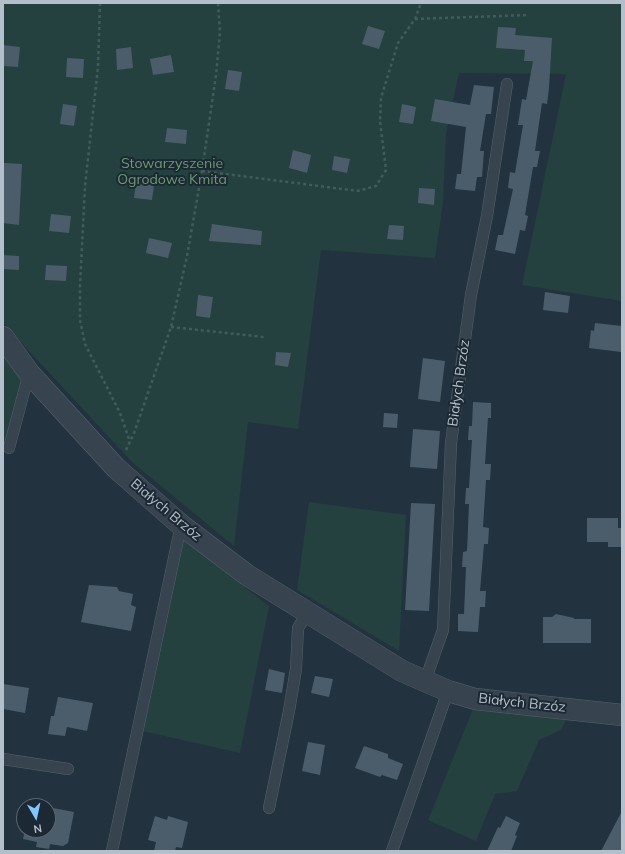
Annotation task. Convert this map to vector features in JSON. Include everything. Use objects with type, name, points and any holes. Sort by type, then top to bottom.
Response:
[{"type":"street","name":"Białych Brzóz","points":[[3,336],[28,373],[116,468],[181,525],[247,575],[402,671],[448,691],[475,699],[622,715]]},
{"type":"lane","name":"Białych Brzóz","points":[[425,681],[444,630],[451,443],[471,295],[487,216],[507,84]]},
{"type":"lane","points":[[9,448],[28,373]]},
{"type":"lane","points":[[112,851],[181,525]]},
{"type":"lane","points":[[269,808],[296,669],[298,628],[308,612]]},
{"type":"lane","points":[[392,851],[448,691]]},
{"type":"lane","points":[[3,759],[68,769]]},
{"type":"path","points":[[100,3],[98,67],[85,186],[80,286],[80,320],[85,344],[120,413],[130,442]]},
{"type":"path","points":[[124,453],[130,442],[171,327],[187,256],[202,171],[220,32],[218,3]]},
{"type":"path","points":[[202,171],[358,191],[376,186],[386,170],[380,121],[381,98],[398,43],[414,19],[421,3]]},
{"type":"path","points":[[414,19],[528,15]]},
{"type":"path","points":[[171,327],[264,337]]},
{"type":"green space","name":"Stowarzyszenie Ogrodowe Kmita","points":[[3,3],[622,3],[622,301],[522,285],[566,74],[459,73],[446,134],[443,203],[435,258],[321,250],[298,429],[248,422],[234,546],[133,463],[3,323]]},
{"type":"green space","points":[[3,352],[24,377],[5,441],[3,440]]},
{"type":"green space","points":[[309,502],[406,515],[399,651],[297,590]]},
{"type":"green space","points":[[182,539],[269,606],[240,753],[142,731]]},
{"type":"green space","points":[[475,704],[568,716],[561,730],[539,740],[517,791],[495,794],[476,841],[428,820]]},
{"type":"building","points":[[368,26],[385,31],[379,49],[362,44]]},
{"type":"building","points":[[498,27],[516,28],[515,35],[552,38],[547,104],[542,103],[535,151],[540,151],[537,167],[533,167],[525,215],[528,216],[525,231],[520,230],[515,254],[495,250],[498,235],[503,235],[513,189],[508,188],[510,172],[515,173],[523,125],[518,125],[522,99],[526,100],[533,61],[524,61],[525,50],[496,48]]},
{"type":"building","points":[[3,45],[20,47],[18,67],[3,66]]},
{"type":"building","points":[[131,47],[133,68],[117,70],[116,49]]},
{"type":"building","points":[[171,55],[174,72],[153,75],[150,59]]},
{"type":"building","points":[[67,58],[84,59],[83,78],[66,77]]},
{"type":"building","points":[[228,70],[242,72],[239,91],[225,89]]},
{"type":"building","points":[[474,85],[494,87],[491,114],[486,114],[480,151],[484,151],[482,177],[477,177],[475,191],[455,189],[457,174],[461,174],[466,127],[431,121],[435,99],[470,105]]},
{"type":"building","points":[[63,104],[77,106],[74,126],[60,124]]},
{"type":"building","points":[[402,104],[416,107],[413,124],[399,122]]},
{"type":"building","points":[[167,128],[187,130],[186,144],[165,142]]},
{"type":"building","points":[[293,150],[311,155],[307,173],[289,168]]},
{"type":"building","points":[[334,156],[350,159],[347,173],[332,170]]},
{"type":"building","points":[[4,163],[22,164],[19,225],[3,223]]},
{"type":"building","points":[[137,175],[155,178],[152,200],[134,198]]},
{"type":"building","points":[[419,188],[435,189],[434,205],[418,203]]},
{"type":"building","points":[[51,214],[71,216],[69,233],[49,231]]},
{"type":"building","points":[[212,224],[262,231],[261,245],[209,241]]},
{"type":"building","points":[[389,225],[404,226],[403,240],[387,239]]},
{"type":"building","points":[[149,238],[172,243],[168,258],[146,253]]},
{"type":"building","points":[[3,255],[19,256],[19,270],[3,269]]},
{"type":"building","points":[[46,265],[67,266],[66,281],[45,280]]},
{"type":"building","points":[[545,292],[570,296],[568,313],[543,310]]},
{"type":"building","points":[[198,295],[213,297],[210,318],[196,316]]},
{"type":"building","points":[[595,323],[622,326],[621,352],[589,348],[591,330],[594,331]]},
{"type":"building","points":[[276,352],[291,353],[288,367],[275,365]]},
{"type":"building","points":[[423,358],[445,361],[440,402],[418,399]]},
{"type":"building","points":[[473,402],[491,403],[491,418],[488,418],[485,464],[491,464],[490,480],[486,480],[483,527],[489,528],[488,544],[484,544],[480,591],[486,591],[485,607],[480,607],[478,632],[458,631],[458,614],[464,614],[466,567],[462,567],[463,552],[467,551],[469,504],[465,504],[466,488],[469,488],[472,440],[468,440],[469,426],[472,426]]},
{"type":"building","points":[[384,413],[398,414],[397,428],[383,427]]},
{"type":"building","points":[[413,429],[440,431],[437,469],[410,467]]},
{"type":"building","points":[[411,503],[435,504],[429,611],[405,610]]},
{"type":"building","points":[[587,518],[618,518],[618,528],[622,528],[622,547],[608,547],[608,542],[587,542]]},
{"type":"building","points":[[89,585],[117,587],[119,591],[133,594],[131,605],[136,607],[131,631],[81,622]]},
{"type":"building","points":[[556,614],[574,619],[591,619],[591,643],[543,643],[543,617],[552,617]]},
{"type":"building","points":[[269,669],[285,673],[282,693],[265,690]]},
{"type":"building","points":[[315,676],[333,679],[329,697],[311,693]]},
{"type":"building","points":[[3,684],[29,688],[25,713],[3,709]]},
{"type":"building","points":[[58,697],[93,703],[87,731],[67,727],[65,736],[48,734],[51,716],[54,716]]},
{"type":"building","points":[[308,742],[325,745],[320,775],[302,771]]},
{"type":"building","points":[[364,746],[388,754],[388,758],[403,764],[397,780],[382,775],[380,777],[355,768]]},
{"type":"building","points":[[56,809],[74,812],[68,843],[63,846],[50,844],[49,849],[36,847],[37,842],[23,839],[56,838]]},
{"type":"building","points":[[622,811],[622,851],[601,851]]},
{"type":"building","points":[[155,816],[167,820],[168,816],[188,822],[182,848],[176,847],[175,851],[154,851],[156,842],[148,840]]},
{"type":"building","points":[[506,816],[520,823],[511,851],[487,851],[498,827],[500,828]]}]
